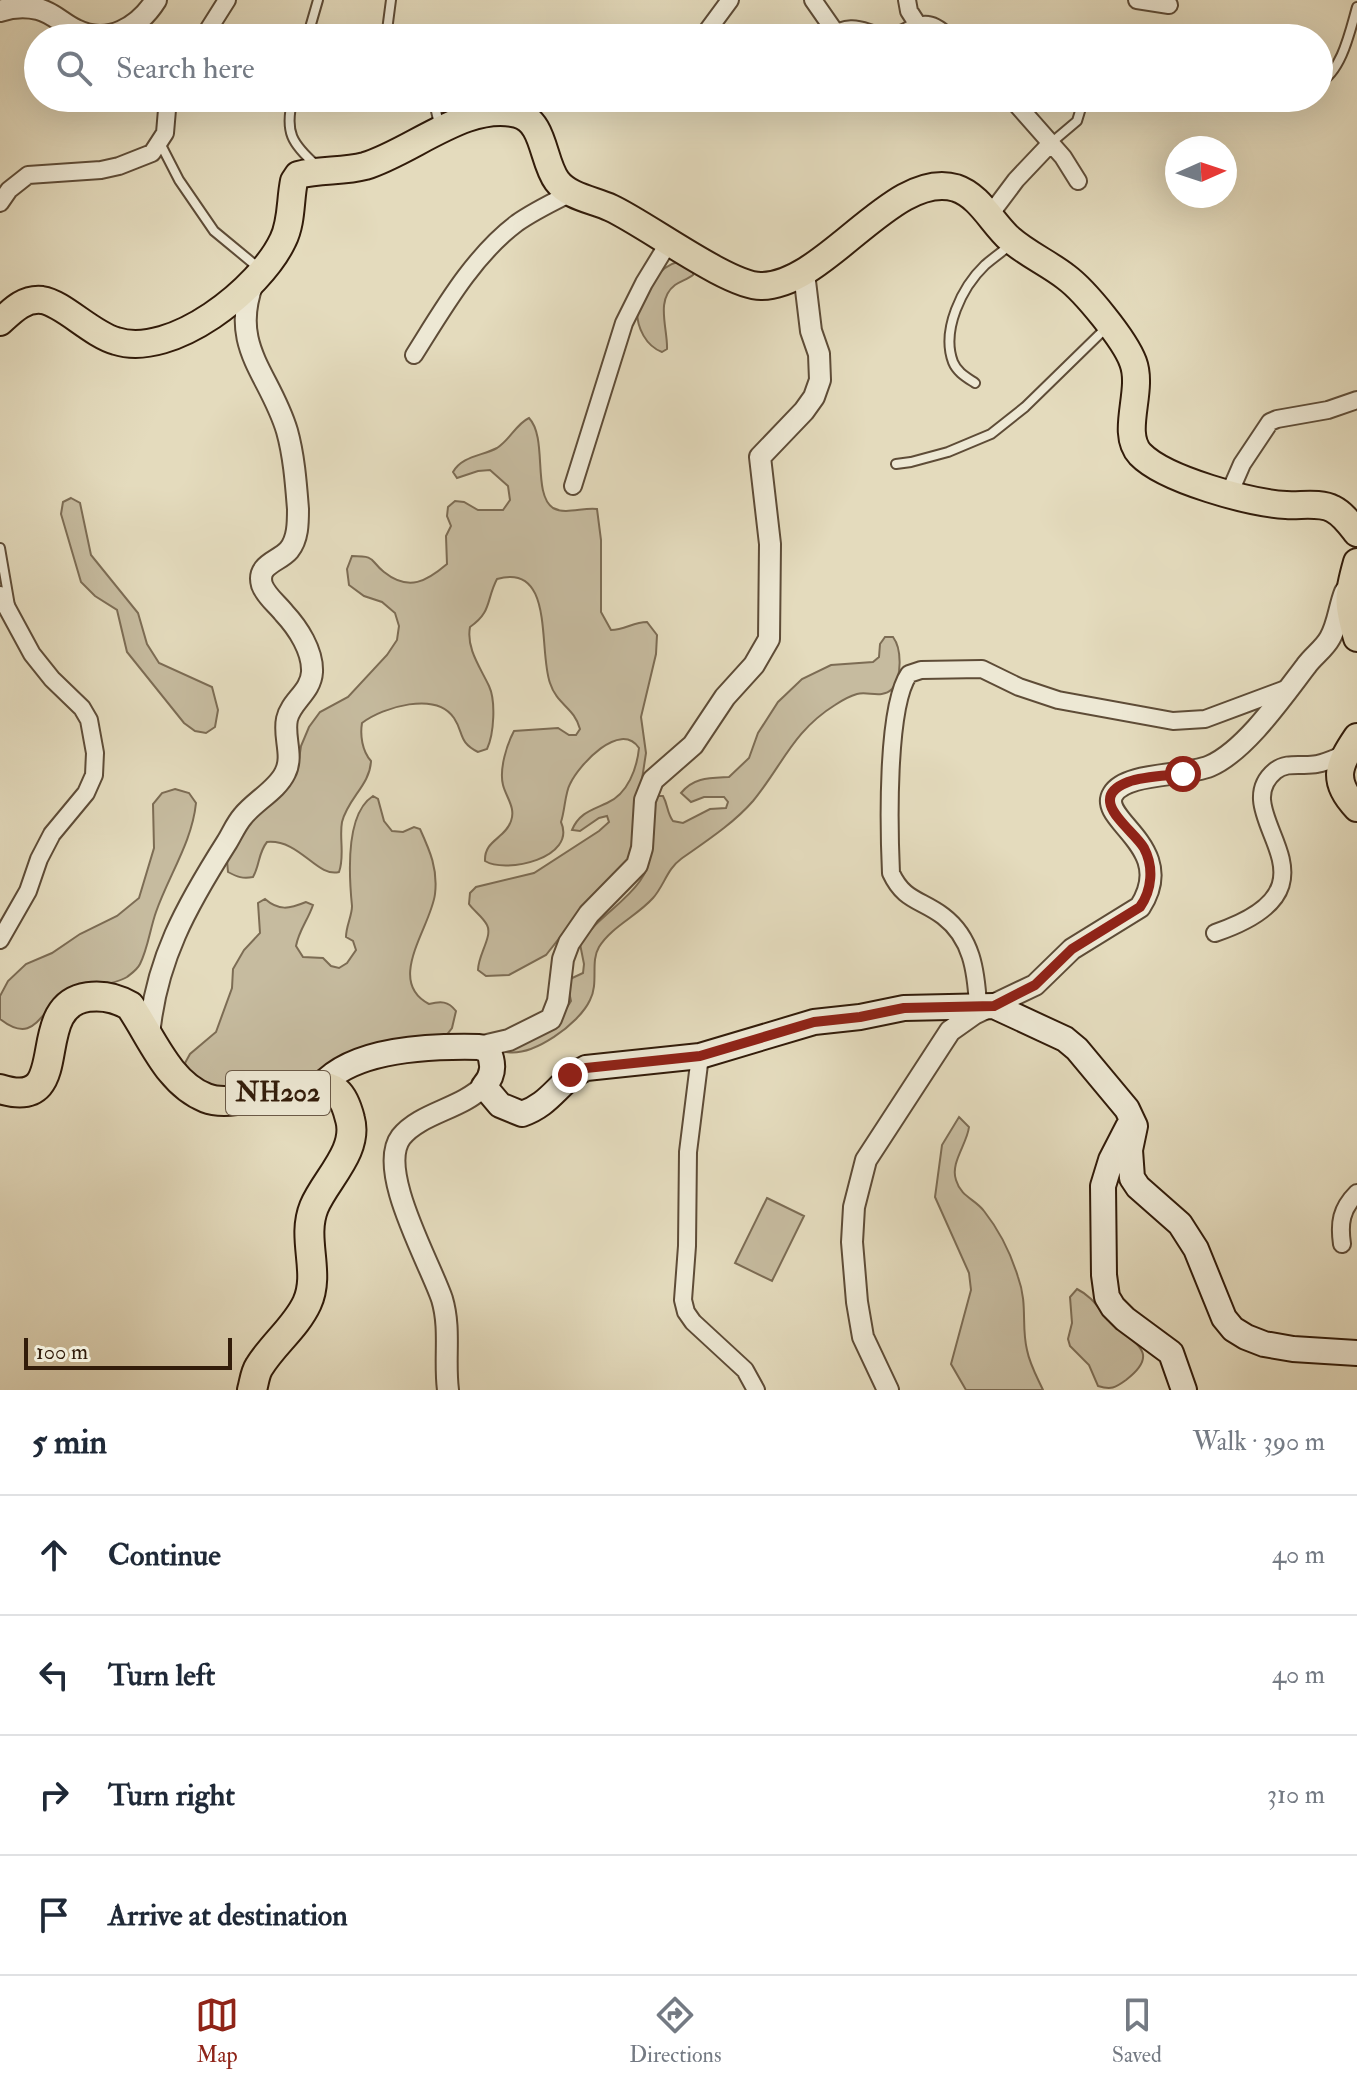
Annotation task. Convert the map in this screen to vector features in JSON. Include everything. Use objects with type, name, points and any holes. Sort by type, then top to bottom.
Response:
[{"type":"highway","name":"NH202","points":[[0,1089],[24,1093],[42,1083],[53,1027],[59,1014],[80,998],[106,996],[130,1006],[176,1079],[209,1100],[227,1102],[321,1086],[337,1092],[351,1123],[352,1138],[313,1208],[309,1233],[313,1272],[308,1302],[258,1368],[252,1390]]},
{"type":"main road","points":[[0,322],[21,304],[42,300],[53,303],[100,336],[132,345],[166,340],[187,330],[258,275],[285,236],[294,181],[298,175],[361,167],[414,146],[440,130],[488,114],[518,114],[530,120],[537,130],[558,183],[571,193],[613,208],[749,284],[766,286],[804,273],[890,208],[927,188],[943,186],[959,189],[974,200],[1014,242],[1065,276],[1109,325],[1133,362],[1137,389],[1132,440],[1139,453],[1186,479],[1229,494],[1265,503],[1324,506],[1335,510],[1357,533]]},
{"type":"main road","points":[[1353,573],[1350,613],[1357,638]]},
{"type":"main road","points":[[1352,745],[1340,766],[1339,780],[1357,808]]},
{"type":"main road","points":[[321,1086],[344,1066],[369,1058],[405,1051],[479,1047],[488,1050],[493,1070],[484,1086],[500,1105],[522,1114],[538,1109],[570,1075],[586,1068],[700,1056],[814,1022],[904,1008],[986,1006],[1050,1031],[1077,1049],[1132,1118],[1135,1126],[1130,1165],[1132,1178],[1180,1224],[1196,1249],[1224,1318],[1233,1329],[1264,1344],[1357,1353]]},
{"type":"main road","points":[[1132,1118],[1111,1160],[1103,1186],[1107,1297],[1125,1319],[1171,1353],[1184,1390]]},
{"type":"street","points":[[133,24],[156,0]]},
{"type":"street","points":[[212,24],[227,0]]},
{"type":"street","points":[[712,24],[730,0]]},
{"type":"street","points":[[813,0],[825,24]]},
{"type":"street","points":[[907,0],[909,11],[917,24]]},
{"type":"street","points":[[1137,0],[1169,5]]},
{"type":"street","points":[[0,11],[12,7],[39,9],[65,24]]},
{"type":"street","points":[[0,203],[9,190],[28,175],[119,166],[152,153],[165,133],[167,112]]},
{"type":"street","points":[[1023,112],[1078,181]]},
{"type":"street","points":[[989,216],[1016,180],[1051,143]]},
{"type":"street","points":[[414,355],[463,281],[491,248],[516,224],[571,193]]},
{"type":"street","points":[[573,486],[624,323],[669,242]]},
{"type":"street","points":[[479,1047],[509,1040],[551,1019],[558,1001],[563,959],[569,943],[589,914],[637,865],[642,848],[645,800],[653,780],[693,745],[725,697],[754,665],[769,639],[770,544],[760,457],[814,397],[821,367],[811,331],[804,273]]},
{"type":"street","points":[[149,1037],[155,986],[186,907],[241,818],[286,773],[289,754],[287,718],[310,685],[313,670],[310,654],[301,636],[262,587],[261,576],[268,563],[290,550],[298,531],[298,507],[287,431],[251,351],[244,325],[245,304],[258,275]]},
{"type":"street","points":[[1229,494],[1242,464],[1270,422],[1328,410],[1357,400]]},
{"type":"street","points":[[888,1390],[863,1337],[857,1302],[852,1242],[854,1207],[866,1160],[950,1031],[986,1006],[1035,985],[1072,949],[1131,915],[1147,897],[1150,865],[1144,849],[1112,812],[1110,801],[1113,793],[1123,783],[1183,774],[1210,766],[1226,757],[1269,713],[1331,637],[1353,573]]},
{"type":"street","points":[[0,595],[32,654],[82,708],[89,720],[95,753],[94,775],[86,793],[52,834],[28,891],[0,940]]},
{"type":"street","points":[[986,1006],[968,946],[958,931],[942,916],[898,889],[891,873],[892,732],[898,697],[909,674],[921,670],[982,669],[1019,687],[1058,700],[1173,721],[1205,719],[1291,687]]},
{"type":"street","points":[[1215,933],[1239,926],[1266,912],[1282,899],[1287,888],[1287,864],[1264,800],[1270,777],[1277,769],[1288,765],[1315,765],[1352,745]]},
{"type":"street","points":[[700,1056],[688,1152],[683,1300],[693,1322],[745,1370],[756,1390]]},
{"type":"street","points":[[448,1390],[447,1318],[397,1181],[395,1152],[401,1138],[413,1128],[465,1101],[484,1086]]},
{"type":"street","points":[[1342,1244],[1342,1214],[1357,1193]]},
{"type":"lane","points":[[311,24],[318,0]]},
{"type":"lane","points":[[388,24],[391,0]]},
{"type":"lane","points":[[1333,70],[1357,7]]},
{"type":"lane","points":[[290,112],[290,131],[295,144],[322,171]]},
{"type":"lane","points":[[436,112],[440,130]]},
{"type":"lane","points":[[1051,143],[1077,121],[1080,112]]},
{"type":"lane","points":[[160,143],[179,180],[214,231],[258,275]]},
{"type":"lane","points":[[975,383],[964,376],[953,362],[950,342],[957,308],[967,288],[984,266],[1014,242]]},
{"type":"lane","points":[[896,464],[948,452],[991,434],[1025,407],[1109,325]]},
{"type":"lane","points":[[0,548],[11,598],[10,611]]},
{"type":"shaded area","points":[[685,261],[694,269],[693,275],[675,285],[665,299],[667,349],[662,352],[644,336],[637,311],[661,272],[667,266]]},
{"type":"shaded area","points":[[529,418],[538,439],[541,479],[547,501],[553,508],[563,511],[597,509],[601,540],[601,612],[611,630],[647,622],[657,635],[656,654],[641,717],[646,753],[629,864],[546,955],[509,975],[486,976],[478,970],[488,929],[469,904],[470,893],[476,887],[534,873],[599,831],[609,822],[607,816],[580,831],[572,830],[582,816],[614,799],[626,787],[634,772],[639,748],[631,741],[621,739],[611,742],[582,766],[567,792],[561,822],[563,835],[550,854],[522,864],[495,865],[485,861],[488,848],[508,827],[512,816],[502,772],[514,731],[558,728],[569,735],[576,735],[580,729],[550,683],[536,596],[528,583],[515,577],[497,579],[485,611],[470,627],[472,650],[493,700],[493,726],[487,749],[478,752],[467,745],[454,718],[435,705],[409,704],[371,717],[362,723],[361,733],[362,743],[371,761],[370,770],[342,822],[339,872],[323,869],[289,846],[279,843],[267,842],[253,877],[240,877],[228,872],[227,860],[254,816],[298,766],[301,746],[320,712],[348,697],[397,640],[399,626],[395,613],[382,602],[364,596],[349,585],[347,569],[352,556],[369,558],[384,572],[402,582],[417,582],[440,570],[447,564],[446,536],[451,526],[448,507],[455,501],[478,510],[503,510],[510,500],[508,486],[490,470],[457,478],[453,472],[467,459],[497,448]]},
{"type":"shaded area","points":[[71,498],[80,503],[91,555],[138,613],[147,644],[159,663],[212,687],[218,710],[215,727],[206,733],[195,731],[184,723],[127,652],[117,610],[95,596],[81,582],[61,514],[63,502]]},
{"type":"shaded area","points":[[885,637],[893,637],[899,656],[898,678],[892,689],[884,694],[851,696],[809,726],[753,801],[676,863],[653,898],[604,940],[596,953],[593,993],[576,1019],[542,1044],[506,1052],[551,1024],[571,1001],[570,979],[583,973],[580,944],[594,926],[633,889],[645,872],[653,840],[655,796],[663,796],[673,821],[683,823],[710,809],[726,808],[728,802],[724,797],[704,797],[691,802],[681,793],[697,781],[729,777],[749,758],[758,733],[778,702],[802,679],[831,665],[873,662],[879,657],[880,644]]},
{"type":"shaded area","points":[[175,789],[189,793],[196,803],[194,817],[137,968],[119,981],[64,995],[33,1026],[19,1029],[0,1019],[0,996],[8,981],[26,964],[52,953],[80,934],[117,916],[139,898],[154,848],[153,804],[162,793]]},
{"type":"shaded area","points":[[373,796],[378,799],[384,821],[392,831],[403,832],[414,827],[420,829],[430,853],[435,894],[414,953],[411,982],[416,994],[429,1004],[444,1003],[456,1011],[452,1028],[445,1037],[327,1066],[312,1074],[215,1091],[190,1076],[185,1063],[190,1054],[216,1032],[232,988],[233,969],[244,950],[260,933],[258,903],[265,899],[280,907],[306,902],[313,905],[296,946],[303,957],[323,958],[331,966],[339,968],[356,950],[353,941],[346,937],[352,906],[351,846],[357,817]]},
{"type":"shaded area","points":[[959,1117],[969,1127],[955,1167],[956,1180],[961,1190],[989,1218],[1012,1260],[1023,1296],[1028,1355],[1043,1390],[966,1390],[951,1364],[971,1290],[969,1273],[935,1197],[942,1145]]},
{"type":"shaded area","points":[[767,1198],[804,1216],[772,1281],[735,1263]]},
{"type":"shaded area","points":[[1077,1289],[1134,1341],[1143,1354],[1137,1370],[1116,1386],[1098,1386],[1089,1365],[1070,1346],[1070,1297]]},
{"type":"route","points":[[570,1075],[586,1068],[700,1056],[814,1022],[904,1008],[994,1006],[1013,997],[1035,985],[1072,949],[1140,907],[1147,897],[1150,865],[1135,836],[1112,812],[1110,801],[1123,783],[1183,774]]}]
